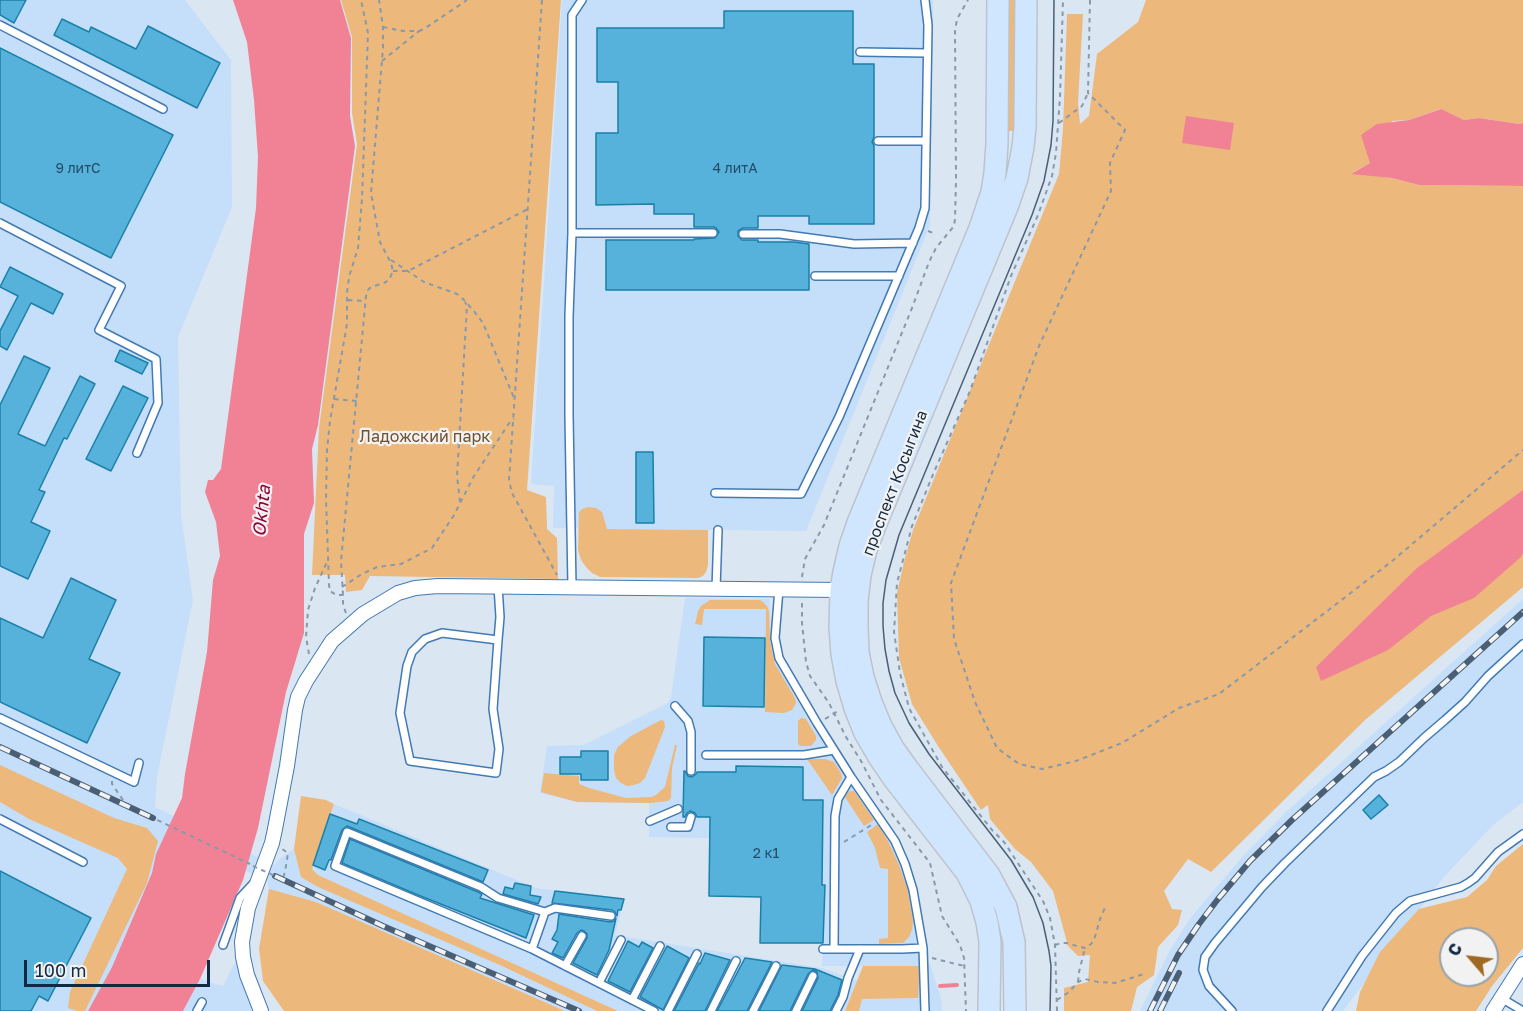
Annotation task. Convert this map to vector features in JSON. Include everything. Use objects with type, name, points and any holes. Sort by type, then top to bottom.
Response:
[{"type":"main road","name":"проспект Косыгина","points":[[989,1011],[990,942],[981,902],[967,873],[894,779],[865,733],[847,681],[840,627],[841,590],[850,546],[859,520],[980,228],[989,201],[995,173],[997,144],[998,0]]},
{"type":"main road","name":"проспект Косыгина","points":[[1015,1011],[1014,942],[1003,902],[989,875],[908,769],[881,726],[863,677],[856,627],[860,576],[872,534],[1017,178],[1025,127],[1026,0]]},
{"type":"street","points":[[261,1011],[243,957],[242,942],[248,908],[272,843],[298,697],[332,641],[363,614],[398,593],[415,588],[438,586],[841,590]]},
{"type":"street","points":[[1492,1011],[1523,964]]},
{"type":"lane","points":[[568,587],[572,15],[582,0]]},
{"type":"lane","points":[[715,493],[801,494],[839,417],[913,243],[925,208],[928,25],[925,0]]},
{"type":"lane","points":[[0,25],[163,109]]},
{"type":"lane","points":[[860,52],[927,53]]},
{"type":"lane","points":[[878,141],[925,141]]},
{"type":"lane","points":[[0,223],[121,286],[99,330],[156,359],[158,403],[137,453]]},
{"type":"lane","points":[[572,233],[713,233]]},
{"type":"lane","points":[[743,234],[780,234],[854,244],[913,243]]},
{"type":"lane","points":[[815,276],[899,276]]},
{"type":"lane","points":[[716,589],[718,530]]},
{"type":"lane","points":[[498,586],[500,617],[493,709],[499,749],[496,773],[410,761],[400,713],[407,666],[412,652],[425,639],[442,633],[498,640]]},
{"type":"lane","points":[[779,589],[775,638],[779,658],[817,723],[894,841],[905,864],[913,890],[923,952],[925,1011]]},
{"type":"lane","points":[[1232,1011],[1209,986],[1203,970],[1205,957],[1215,942],[1285,863],[1374,777],[1399,762],[1458,708],[1523,644]]},
{"type":"lane","points":[[675,706],[688,721],[691,732],[692,771]]},
{"type":"lane","points":[[0,718],[134,782],[139,763]]},
{"type":"lane","points":[[706,755],[804,755],[834,750]]},
{"type":"lane","points":[[834,949],[835,816],[838,799],[851,777]]},
{"type":"lane","points":[[650,820],[678,809]]},
{"type":"lane","points":[[671,827],[688,827],[691,817]]},
{"type":"lane","points":[[0,819],[83,862]]},
{"type":"lane","points":[[611,916],[555,908],[545,912],[498,898],[481,887],[347,832],[335,866],[532,949],[654,1011]]},
{"type":"lane","points":[[1327,1011],[1362,956],[1396,913],[1410,901],[1468,883],[1498,852],[1523,834]]},
{"type":"lane","points":[[223,945],[240,898],[257,880]]},
{"type":"lane","points":[[532,949],[545,912]]},
{"type":"lane","points":[[565,966],[582,936]]},
{"type":"lane","points":[[599,983],[621,940]]},
{"type":"lane","points":[[632,1000],[660,946]]},
{"type":"lane","points":[[823,949],[923,952]]},
{"type":"lane","points":[[836,1011],[860,949]]},
{"type":"lane","points":[[668,1011],[698,954]]},
{"type":"lane","points":[[711,1011],[736,961]]},
{"type":"lane","points":[[753,1011],[776,966]]},
{"type":"lane","points":[[796,1011],[813,976]]},
{"type":"lane","points":[[1501,998],[1523,1011]]},
{"type":"lane","points":[[197,1011],[202,1002]]},
{"type":"path","points":[[343,595],[336,595],[330,591],[326,499],[327,450],[347,324],[350,277],[358,248],[363,199],[368,33],[361,0]]},
{"type":"path","points":[[350,624],[343,605],[341,561],[366,301],[368,290],[389,280],[393,271],[389,258],[380,243],[371,193],[382,62],[379,0]]},
{"type":"path","points":[[382,27],[411,32],[419,31],[467,0]]},
{"type":"path","points":[[542,0],[509,474],[510,487],[568,587]]},
{"type":"path","points":[[802,577],[805,560],[824,525],[929,262],[936,248],[954,226],[956,190],[955,31],[957,18],[968,0]]},
{"type":"path","points":[[1057,1011],[1055,945],[1050,918],[1038,892],[1004,842],[942,767],[909,708],[900,673],[894,632],[897,583],[908,538],[970,391],[1011,276],[1047,194],[1052,176],[1058,123],[1063,0]]},
{"type":"path","points":[[1058,123],[1082,106],[1088,93],[1090,0]]},
{"type":"path","points":[[382,62],[419,31]]},
{"type":"path","points":[[1088,93],[1125,130],[1110,163],[1111,190],[1039,346],[951,583],[954,639],[975,702],[998,748],[1018,764],[1042,769],[1076,760],[1122,743],[1179,708],[1219,693],[1391,562],[1523,450]]},
{"type":"path","points":[[393,271],[408,271],[528,208]]},
{"type":"path","points":[[389,258],[424,282],[452,292],[465,302],[483,323],[515,400]]},
{"type":"path","points":[[347,300],[366,301]]},
{"type":"path","points":[[460,502],[457,476],[467,306],[465,302]]},
{"type":"path","points":[[334,399],[357,401]]},
{"type":"path","points":[[342,587],[377,567],[401,564],[432,548],[454,515],[474,476],[514,419]]},
{"type":"path","points":[[309,655],[306,637],[308,610],[328,560]]},
{"type":"path","points":[[802,603],[807,669],[812,680],[830,704],[875,792],[930,863],[939,908],[960,945],[964,958],[966,1011]]},
{"type":"path","points":[[817,723],[841,710]]},
{"type":"path","points":[[112,784],[125,803],[275,876],[283,878],[288,853],[286,851]]},
{"type":"path","points":[[834,847],[880,819]]},
{"type":"path","points":[[1078,982],[1085,948],[1094,940],[1106,906]]},
{"type":"path","points":[[1055,945],[1066,943],[1085,948]]},
{"type":"path","points":[[923,952],[965,966]]},
{"type":"path","points":[[1057,1000],[1085,978],[1098,982],[1115,983],[1144,974]]},
{"type":"shaded area","points":[[0,0],[185,0],[231,60],[232,207],[178,337],[181,514],[193,600],[157,777],[155,807],[274,865],[294,849],[301,877],[502,966],[597,1011],[565,1011],[316,902],[269,889],[267,880],[168,838],[156,854],[152,873],[112,967],[88,1011],[0,1011]]},
{"type":"shaded area","points":[[562,0],[933,0],[930,225],[806,531],[553,528],[554,486],[531,484]]},
{"type":"shaded area","points":[[685,598],[770,599],[771,637],[777,663],[811,724],[892,842],[902,864],[910,891],[919,965],[930,964],[941,998],[942,1011],[859,1011],[861,999],[918,998],[919,966],[822,966],[823,943],[760,943],[760,897],[708,896],[709,838],[649,837],[649,803],[577,802],[540,793],[547,746],[584,745],[668,703],[671,697]]},
{"type":"shaded area","points":[[1523,599],[1523,802],[1493,825],[1443,878],[1343,1011],[1140,1011],[1170,950],[1192,916],[1243,856],[1286,812]]},
{"type":"shaded area","points":[[334,804],[536,888],[624,899],[615,935],[822,968],[857,981],[845,1011],[618,1011],[318,875],[312,869]]},
{"type":"shaded area","points":[[238,963],[252,1011],[183,1011],[200,979],[223,986],[234,964]]},
{"type":"green space","name":"Ладожский парк","points":[[341,0],[561,0],[527,490],[546,497],[547,529],[557,538],[558,579],[370,576],[362,590],[346,592],[345,575],[312,575],[319,428],[357,144],[352,113],[352,37]]},
{"type":"green space","points":[[1009,0],[1016,0],[1015,131],[1008,131]]},
{"type":"green space","points":[[1146,0],[1523,0],[1523,123],[1479,118],[1464,120],[1440,109],[1409,120],[1392,121],[1370,163],[1352,173],[1392,178],[1419,185],[1523,186],[1523,587],[1365,720],[1211,872],[1188,859],[1164,891],[1172,909],[1182,910],[1178,925],[1158,947],[1154,975],[1137,987],[1131,1011],[1064,1011],[1064,988],[1088,982],[1090,955],[1078,956],[1068,946],[1053,891],[1031,862],[1015,849],[990,819],[988,805],[981,810],[912,704],[899,658],[897,593],[913,530],[1059,174],[1067,14],[1083,14],[1078,103],[1080,124],[1089,116],[1097,54],[1138,22]]},
{"type":"green space","points":[[588,507],[602,512],[607,529],[708,530],[706,572],[698,578],[600,577],[592,573],[581,560],[578,550],[579,512]]},
{"type":"green space","points":[[710,600],[759,600],[767,606],[770,642],[775,664],[795,698],[796,703],[792,710],[784,713],[765,712],[766,609],[704,609],[702,625],[695,624],[701,606]]},
{"type":"green space","points":[[801,718],[806,719],[816,736],[811,746],[798,744],[798,721]]},
{"type":"green space","points":[[661,720],[664,721],[665,727],[645,778],[634,785],[627,786],[621,783],[616,778],[614,770],[614,755],[618,747],[631,736]]},
{"type":"green space","points":[[675,745],[677,745],[672,768],[671,798],[668,801],[650,803],[577,802],[541,792],[544,773],[579,776],[579,784],[626,798],[651,797],[665,787]]},
{"type":"green space","points":[[807,759],[825,759],[834,762],[842,778],[832,795]]},
{"type":"green space","points":[[0,765],[114,818],[147,828],[158,841],[147,883],[85,1011],[68,1008],[70,992],[127,869],[118,858],[29,819],[0,802]]},
{"type":"green space","points":[[850,791],[854,791],[874,820],[864,826],[845,797]]},
{"type":"green space","points":[[301,796],[326,800],[334,804],[312,869],[318,875],[618,1011],[597,1011],[502,966],[318,887],[301,877],[294,849]]},
{"type":"green space","points":[[878,824],[899,865],[908,891],[913,922],[909,937],[903,943],[879,944],[879,939],[888,938],[888,869],[880,868],[875,848],[867,832]]},
{"type":"green space","points":[[1523,844],[1523,948],[1499,977],[1499,927],[1439,927],[1439,987],[1491,987],[1476,1011],[1356,1011],[1360,992],[1380,952],[1419,909],[1467,897],[1487,880],[1496,866]]},
{"type":"green space","points":[[269,889],[316,902],[565,1011],[284,1011],[263,981],[259,949]]},
{"type":"green space","points":[[863,966],[920,966],[918,998],[862,999],[859,1011],[845,1011]]},
{"type":"water","name":"Okhta","points":[[233,0],[340,0],[351,38],[350,116],[355,146],[318,425],[312,449],[314,503],[304,534],[304,633],[286,692],[258,828],[243,880],[200,979],[183,1011],[88,1011],[112,967],[152,873],[156,854],[182,798],[207,652],[213,580],[220,556],[216,522],[205,492],[208,480],[213,480],[221,469],[256,208],[258,157],[254,100],[247,42]]},
{"type":"water","points":[[1441,109],[1464,120],[1479,118],[1523,123],[1523,186],[1419,185],[1392,178],[1351,174],[1370,163],[1361,135],[1377,124],[1409,120]]},
{"type":"water","points":[[1186,116],[1234,123],[1230,150],[1182,143]]},
{"type":"water","points":[[1523,490],[1523,553],[1521,557],[1474,598],[1431,616],[1388,650],[1321,681],[1316,667],[1417,568]]},
{"type":"building","points":[[0,0],[26,0],[14,23],[0,15]]},
{"type":"building","points":[[724,11],[853,11],[853,64],[874,64],[874,137],[872,142],[874,145],[874,224],[809,224],[809,216],[758,216],[758,228],[743,228],[738,231],[738,236],[742,240],[809,244],[809,290],[606,290],[606,240],[694,240],[715,238],[719,232],[714,227],[694,227],[694,214],[654,214],[654,204],[596,205],[596,133],[618,133],[618,82],[597,82],[597,28],[724,28]]},
{"type":"building","points":[[62,19],[89,32],[91,27],[136,49],[148,26],[220,63],[197,108],[54,35]]},
{"type":"building","points":[[0,48],[173,135],[111,258],[0,202]]},
{"type":"building","points":[[10,267],[63,294],[53,314],[31,303],[7,350],[0,346],[0,331],[18,296],[0,287]]},
{"type":"building","points":[[120,350],[148,363],[142,374],[115,361]]},
{"type":"building","points":[[24,356],[50,368],[18,434],[45,446],[80,376],[95,384],[67,439],[64,438],[39,490],[45,492],[31,522],[50,531],[28,579],[0,566],[0,405]]},
{"type":"building","points":[[123,386],[148,398],[111,471],[86,459]]},
{"type":"building","points":[[636,452],[653,452],[654,523],[636,523]]},
{"type":"building","points":[[71,578],[116,600],[89,659],[120,673],[87,743],[0,702],[0,618],[43,638]]},
{"type":"building","points":[[704,637],[765,638],[764,707],[703,706]]},
{"type":"building","points":[[581,751],[608,751],[608,780],[581,780],[581,774],[560,774],[560,757],[581,757]]},
{"type":"building","points":[[736,766],[803,767],[803,800],[823,800],[822,885],[825,885],[823,943],[760,943],[761,897],[709,896],[710,817],[697,817],[690,811],[683,817],[684,771],[692,777],[697,772],[736,772]]},
{"type":"building","points":[[1379,795],[1388,805],[1371,819],[1363,810]]},
{"type":"building","points":[[330,814],[357,824],[359,819],[488,870],[483,882],[347,826],[342,830],[325,870],[313,865]]},
{"type":"building","points":[[350,839],[478,892],[482,894],[480,898],[534,915],[526,938],[342,863]]},
{"type":"building","points":[[0,871],[91,918],[48,1001],[39,996],[31,1011],[0,1011]]},
{"type":"building","points":[[515,883],[531,886],[530,895],[541,897],[538,904],[503,894],[505,887],[513,889]]},
{"type":"building","points":[[555,891],[624,899],[617,916],[612,910],[552,903]]},
{"type":"building","points":[[559,914],[610,922],[616,918],[609,950],[597,975],[573,963],[587,938],[584,931],[577,933],[563,958],[552,953],[558,942],[552,939],[557,930]]},
{"type":"building","points":[[628,941],[639,947],[642,942],[653,948],[630,992],[608,981]]},
{"type":"building","points":[[667,946],[689,958],[663,1010],[640,997]]},
{"type":"building","points":[[705,953],[730,960],[705,1011],[674,1011],[700,964]]},
{"type":"building","points":[[745,958],[772,962],[747,1011],[717,1011]]},
{"type":"building","points":[[782,965],[815,969],[842,980],[830,1011],[802,1011],[818,978],[817,972],[813,970],[808,974],[790,1011],[759,1011]]},
{"type":"waterway","points":[[940,986],[957,985]]},
{"type":"tram line","points":[[1050,1011],[1049,951],[1043,923],[1033,897],[1011,860],[929,754],[909,723],[895,693],[889,671],[885,649],[883,603],[886,580],[899,535],[1044,181],[1053,121],[1054,0]]},
{"type":"railway","points":[[1150,1011],[1178,955],[1218,899],[1250,861],[1292,820],[1523,612]]},
{"type":"railway","points":[[0,747],[153,818]]},
{"type":"railway","points":[[275,876],[383,926],[579,1011]]},
{"type":"railway","points":[[1160,1011],[1179,973]]}]
